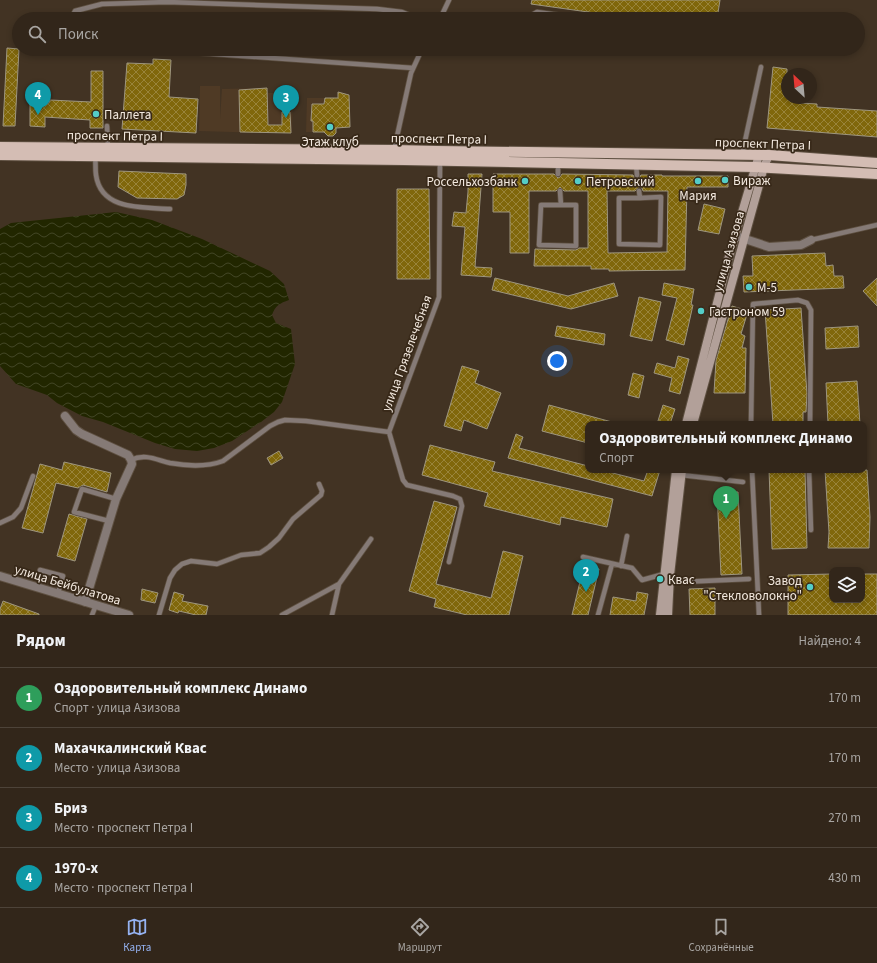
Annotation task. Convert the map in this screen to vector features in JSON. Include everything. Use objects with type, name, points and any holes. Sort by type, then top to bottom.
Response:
[{"type":"main road","name":"проспект Петра I","points":[[0,147],[764,155],[877,163]]},
{"type":"main road","name":"проспект Петра I","points":[[0,155],[558,163],[636,170],[760,167],[877,174]]},
{"type":"main road","name":"улица Азизова","points":[[687,421],[728,260],[764,155]]},
{"type":"main road","name":"улица Азизова","points":[[694,421],[745,239],[760,167]]},
{"type":"main road","points":[[660,615],[667,575],[680,473]]},
{"type":"main road","points":[[667,575],[668,615]]},
{"type":"street","points":[[736,236],[769,247],[801,245],[811,240]]},
{"type":"street","points":[[65,416],[76,430],[82,434],[128,455],[132,464],[116,499],[85,602]]},
{"type":"street","name":"улица Бейбулатова","points":[[0,576],[129,615]]},
{"type":"lane","points":[[444,12],[450,0]]},
{"type":"lane","points":[[74,12],[102,4],[167,2],[377,9],[402,12]]},
{"type":"lane","points":[[242,56],[413,68]]},
{"type":"lane","points":[[394,150],[411,73],[419,56]]},
{"type":"lane","points":[[742,155],[761,67]]},
{"type":"lane","points":[[107,126],[108,148]]},
{"type":"lane","points":[[95,156],[96,175],[102,191],[111,200],[128,206],[170,209]]},
{"type":"lane","name":"улица Грязелечебная","points":[[440,161],[439,297],[389,432],[403,480],[407,485],[453,496],[460,500],[462,506],[449,562]]},
{"type":"lane","points":[[558,163],[558,174]]},
{"type":"lane","points":[[560,191],[561,205]]},
{"type":"lane","points":[[639,191],[640,198]]},
{"type":"lane","points":[[661,197],[660,245],[619,244],[619,198],[640,198],[661,197]]},
{"type":"lane","points":[[541,204],[561,205],[576,204],[576,246],[539,245],[541,204]]},
{"type":"lane","points":[[811,240],[877,225]]},
{"type":"lane","points":[[751,421],[753,304],[798,300],[807,303],[811,310],[810,421]]},
{"type":"lane","name":"улица Грязелечебная","points":[[131,460],[143,456],[172,463],[214,464],[223,461],[270,426],[285,420],[306,421],[389,432]]},
{"type":"lane","points":[[686,473],[743,482]]},
{"type":"lane","points":[[752,473],[759,615]]},
{"type":"lane","points":[[809,473],[811,530]]},
{"type":"lane","points":[[0,523],[13,517],[21,508],[33,476]]},
{"type":"lane","points":[[159,615],[170,578],[175,570],[182,564],[191,561],[217,564],[240,555],[260,553],[279,538],[293,519],[321,495],[322,491],[320,484]]},
{"type":"lane","points":[[109,521],[74,512],[82,490],[116,499]]},
{"type":"lane","points":[[621,566],[627,536]]},
{"type":"lane","points":[[332,615],[339,584],[371,540]]},
{"type":"lane","points":[[583,557],[632,568],[642,580],[667,575],[680,582],[749,579]]},
{"type":"lane","points":[[598,615],[612,564]]},
{"type":"lane","points":[[40,570],[63,576],[58,593]]},
{"type":"lane","points":[[282,615],[339,584]]},
{"type":"lane","points":[[92,615],[96,605]]},
{"type":"shaded area","points":[[200,86],[220,86],[220,119],[222,89],[267,88],[268,119],[268,93],[293,93],[292,132],[268,133],[199,131]]},
{"type":"shaded area","points":[[307,98],[325,98],[324,132],[306,132]]},
{"type":"water","points":[[116,212],[152,220],[202,239],[270,271],[284,284],[289,300],[278,305],[272,315],[276,323],[291,329],[295,364],[282,402],[274,412],[232,441],[214,448],[197,451],[175,449],[155,443],[103,422],[82,416],[57,403],[47,395],[16,384],[0,366],[0,229],[11,223]]},
{"type":"building","points":[[532,0],[720,0],[718,12],[588,12],[531,4]]},
{"type":"building","points":[[7,48],[12,48],[12,56],[19,56],[15,126],[3,126]]},
{"type":"building","points":[[153,59],[171,60],[169,97],[198,99],[196,133],[122,129],[127,63],[153,64]]},
{"type":"building","points":[[773,67],[781,68],[781,104],[817,104],[817,107],[877,111],[877,137],[767,128]]},
{"type":"building","points":[[91,71],[103,71],[103,128],[90,128],[90,120],[45,117],[45,127],[30,126],[30,103],[49,103],[50,100],[91,102]]},
{"type":"building","points":[[267,88],[268,125],[282,125],[282,112],[290,112],[291,133],[240,132],[239,90]]},
{"type":"building","points":[[338,92],[349,95],[350,127],[336,128],[336,133],[333,136],[328,136],[324,132],[313,132],[313,121],[311,121],[312,104],[324,104],[325,98],[338,98]]},
{"type":"building","points":[[119,171],[186,174],[184,195],[177,199],[137,198],[118,187]]},
{"type":"building","points":[[468,174],[482,174],[475,267],[492,268],[491,277],[461,275],[465,227],[452,226],[454,212],[466,213]]},
{"type":"building","points":[[493,174],[554,174],[558,178],[562,174],[633,175],[637,179],[641,175],[728,176],[728,187],[687,187],[685,270],[609,271],[609,269],[591,269],[591,266],[534,266],[535,249],[576,250],[579,248],[588,248],[588,191],[564,191],[560,187],[556,191],[529,191],[529,253],[510,253],[510,212],[493,212]],"holes":[[[639,187],[642,188],[643,191],[668,191],[667,252],[608,253],[607,191],[635,191]]]},
{"type":"building","points":[[397,189],[429,189],[430,279],[397,279]]},
{"type":"building","points":[[704,204],[725,209],[719,234],[698,230]]},
{"type":"building","points":[[825,253],[826,266],[833,265],[834,276],[843,276],[844,288],[744,292],[743,276],[753,276],[752,256]]},
{"type":"building","points":[[495,278],[568,296],[614,283],[618,296],[571,309],[492,290]]},
{"type":"building","points":[[877,278],[877,306],[863,291]]},
{"type":"building","points":[[664,283],[694,289],[691,305],[693,305],[684,345],[666,340],[677,298],[662,295]]},
{"type":"building","points":[[639,297],[661,302],[652,341],[630,336]]},
{"type":"building","points":[[732,306],[748,311],[741,334],[745,336],[742,348],[746,348],[745,393],[714,393],[716,360]]},
{"type":"building","points":[[801,308],[807,394],[806,412],[803,412],[803,421],[773,421],[765,310]]},
{"type":"building","points":[[557,326],[605,334],[604,345],[555,336]]},
{"type":"building","points":[[858,326],[859,347],[826,349],[825,328]]},
{"type":"building","points":[[678,356],[689,359],[680,394],[669,391],[672,378],[654,373],[657,363],[675,368]]},
{"type":"building","points":[[462,366],[479,371],[475,383],[501,393],[487,429],[464,420],[461,431],[444,426]]},
{"type":"building","points":[[633,373],[644,376],[639,398],[628,395]]},
{"type":"building","points":[[857,381],[860,421],[828,421],[826,383]]},
{"type":"building","points":[[549,405],[608,421],[585,421],[585,442],[542,431]]},
{"type":"building","points":[[663,405],[675,409],[671,421],[658,421]]},
{"type":"building","points":[[516,434],[523,437],[519,448],[585,465],[585,473],[613,473],[644,481],[647,473],[659,473],[652,496],[508,458]]},
{"type":"building","points":[[430,445],[495,462],[492,471],[613,499],[607,527],[561,517],[560,525],[484,506],[488,493],[422,475]]},
{"type":"building","points":[[279,451],[283,458],[271,465],[267,458]]},
{"type":"building","points":[[64,462],[111,473],[107,492],[83,485],[78,488],[56,483],[43,533],[22,528],[40,464],[62,470]]},
{"type":"building","points":[[867,470],[870,517],[869,548],[828,548],[829,532],[825,473],[867,473]]},
{"type":"building","points":[[769,473],[805,473],[807,548],[772,549]]},
{"type":"building","points":[[738,492],[742,574],[721,575],[717,493]]},
{"type":"building","points":[[434,501],[457,507],[436,584],[491,598],[503,551],[523,556],[509,615],[467,615],[434,607],[436,599],[409,591]]},
{"type":"building","points":[[69,514],[87,519],[75,561],[57,556]]},
{"type":"building","points":[[584,565],[599,569],[588,615],[572,615]]},
{"type":"building","name":"Завод \"Стекловолокно\"","points":[[829,574],[829,603],[865,603],[865,574],[877,574],[877,615],[788,615],[788,575]]},
{"type":"building","points":[[715,588],[715,615],[690,615],[689,589]]},
{"type":"building","points":[[142,589],[158,593],[155,603],[141,600]]},
{"type":"building","points":[[174,592],[184,595],[182,601],[208,606],[206,615],[196,615],[179,611],[178,613],[169,610]]},
{"type":"building","points":[[637,592],[648,594],[644,615],[610,615],[613,597],[636,601]]},
{"type":"building","points":[[3,601],[39,615],[0,615],[0,609]]},
{"type":"place","name":"Паллета","points":[[96,114]]},
{"type":"place","name":"1970-х","points":[[38,115]]},
{"type":"place","name":"Бриз","points":[[286,118]]},
{"type":"place","name":"Этаж клуб","points":[[330,127]]},
{"type":"place","name":"Вираж","points":[[725,180]]},
{"type":"place","name":"Россельхозбанк","points":[[525,181]]},
{"type":"place","name":"Петровский","points":[[578,181]]},
{"type":"place","name":"Мария","points":[[698,181]]},
{"type":"place","name":"М-5","points":[[749,287]]},
{"type":"place","name":"Гастроном 59","points":[[701,311]]},
{"type":"place","name":"Оздоровительный комплекс Динамо","points":[[726,519]]},
{"type":"place","name":"Квас","points":[[660,579]]},
{"type":"place","name":"Завод \"Стекловолокно\"","points":[[810,587]]},
{"type":"place","name":"Махачкалинский Квас","points":[[586,592]]}]
